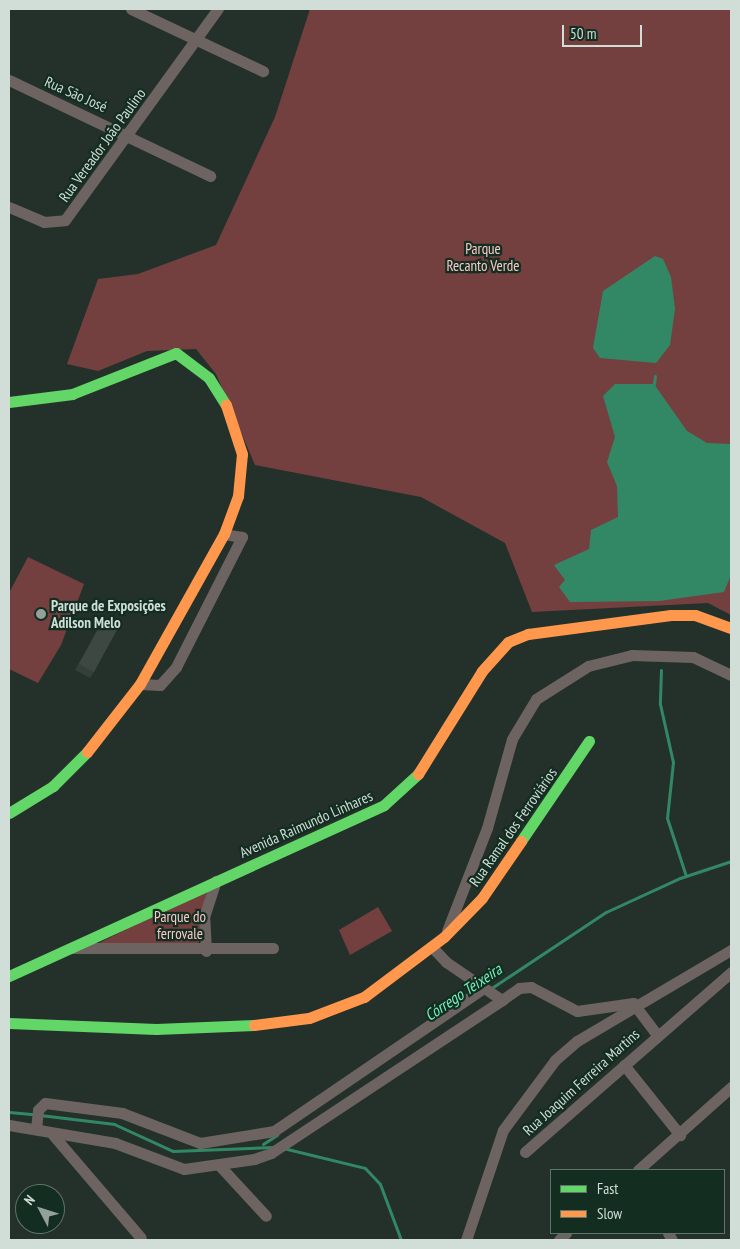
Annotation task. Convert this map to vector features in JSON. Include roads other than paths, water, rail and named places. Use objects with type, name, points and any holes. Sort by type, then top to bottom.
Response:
[{"type":"street","points":[[131,9],[263,71]]},
{"type":"street","name":"Rua Vereador João Paulino","points":[[9,207],[44,222],[65,220],[218,9]]},
{"type":"street","name":"Rua São José","points":[[9,80],[128,134],[210,176]]},
{"type":"street","points":[[9,402],[72,394],[163,354],[176,353],[189,358],[209,378],[230,412],[242,454],[238,496],[224,534],[140,684],[73,766],[52,786],[9,813]]},
{"type":"street","points":[[140,684],[160,685],[194,633],[242,537],[224,534]]},
{"type":"street","points":[[187,599],[207,609]]},
{"type":"street","name":"Avenida Raimundo Linhares","points":[[9,976],[384,805],[418,774],[482,670],[508,642],[528,634],[672,615],[695,615],[731,628]]},
{"type":"street","points":[[174,622],[194,633]]},
{"type":"street","points":[[444,937],[487,828],[512,739],[536,699],[588,666],[632,655],[693,657],[731,675]]},
{"type":"street","name":"Rua Ramal dos Ferroviários","points":[[9,1023],[156,1029],[279,1024],[309,1018],[364,997],[444,937],[498,879],[589,741]]},
{"type":"street","points":[[206,951],[204,917],[216,881]]},
{"type":"street","points":[[9,1125],[36,1129],[53,1135],[115,1143],[184,1169],[219,1165],[271,1154],[502,1000],[482,989],[432,947]]},
{"type":"street","points":[[72,948],[206,951],[273,948]]},
{"type":"street","points":[[466,1240],[503,1130],[520,1102],[577,1041],[731,950]]},
{"type":"street","name":"Rua Joaquim Ferreira Martins","points":[[525,1152],[624,1065],[656,1033],[731,972]]},
{"type":"street","name":"Rua Joaquim Ferreira Martins","points":[[502,1000],[519,988],[540,989],[577,1012],[629,1002],[637,1006],[656,1033]]},
{"type":"street","points":[[36,1129],[38,1110],[44,1104],[122,1113],[200,1143],[274,1131],[482,989]]},
{"type":"street","points":[[624,1065],[680,1134]]},
{"type":"street","points":[[639,1169],[731,1087]]},
{"type":"street","points":[[53,1135],[141,1238]]},
{"type":"street","points":[[219,1165],[266,1216]]},
{"type":"waterway","points":[[654,384],[655,376]]},
{"type":"waterway","name":"Córrego Teixeira","points":[[661,670],[660,704],[673,762],[667,818],[686,876]]},
{"type":"waterway","name":"Córrego Teixeira","points":[[490,989],[606,912],[680,878],[731,861]]},
{"type":"waterway","points":[[9,1112],[34,1114]]},
{"type":"waterway","points":[[40,1115],[114,1124],[173,1151],[274,1147]]},
{"type":"waterway","name":"Córrego Teixeira","points":[[263,1144],[277,1135]]},
{"type":"waterway","points":[[283,1148],[365,1168],[380,1184],[401,1240]]},
{"type":"place","name":"Parque de Exposições Adilson Melo","points":[[41,614]]},
{"type":"park label","name":"Parque Recanto Verde","points":[[483,256]]},
{"type":"park label","name":"Parque do ferrovale","points":[[180,924]]}]
